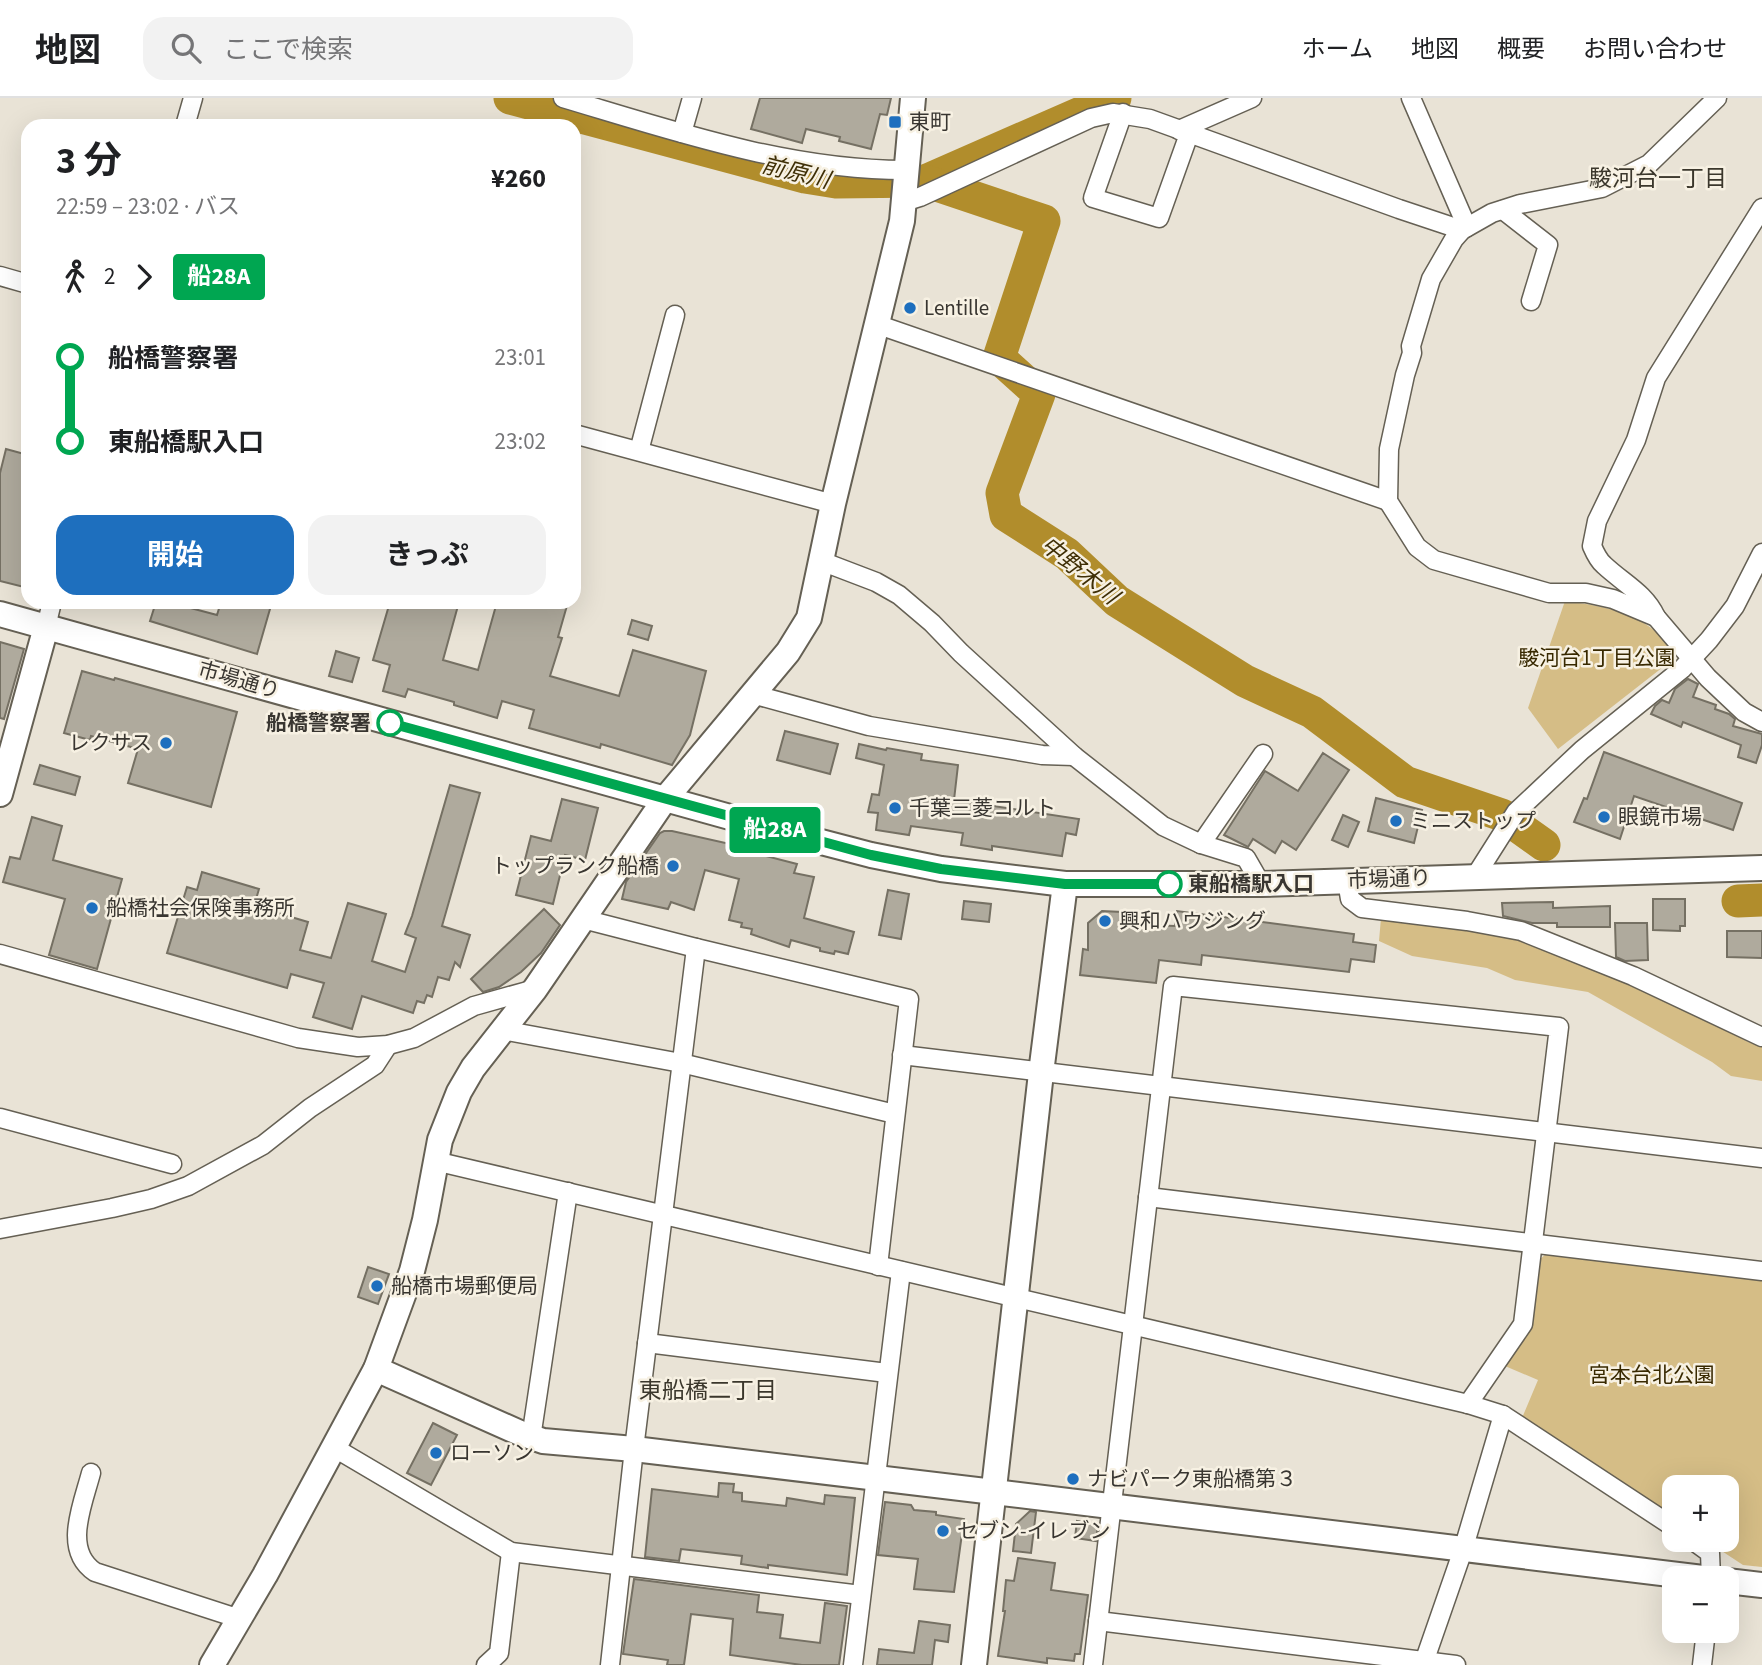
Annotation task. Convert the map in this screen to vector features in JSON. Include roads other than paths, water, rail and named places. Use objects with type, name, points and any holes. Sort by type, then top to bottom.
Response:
[{"type":"street","points":[[187,119],[193,98]]},
{"type":"street","points":[[563,98],[682,133],[775,156],[836,165],[904,185],[920,197],[1091,118],[1123,113],[1150,119],[1465,228]]},
{"type":"street","points":[[682,133],[692,98]]},
{"type":"street","points":[[212,1665],[240,1619],[376,1369],[412,1271],[425,1220],[435,1161],[459,1092],[473,1068],[536,989],[665,799],[788,652],[809,618],[833,504],[902,221],[913,98]]},
{"type":"street","points":[[1123,113],[1093,198],[1159,218],[1184,132],[1252,98]]},
{"type":"street","points":[[1411,98],[1465,228]]},
{"type":"street","points":[[1656,617],[1613,599],[1586,593],[1549,593],[1434,560],[1416,547],[1388,500],[1389,450],[1412,353],[1411,346],[1431,279],[1454,239],[1465,228],[1503,210],[1602,188],[1649,164],[1716,98]]},
{"type":"street","points":[[1762,208],[1656,378],[1636,440],[1597,521],[1592,546],[1602,564],[1629,584],[1650,605],[1656,617],[1708,678],[1744,712],[1762,722]]},
{"type":"street","points":[[1503,210],[1548,245],[1531,301]]},
{"type":"street","points":[[0,276],[21,282]]},
{"type":"street","points":[[639,451],[675,314]]},
{"type":"street","points":[[876,324],[1388,500]]},
{"type":"street","points":[[581,435],[833,504]]},
{"type":"street","points":[[1475,875],[1511,820],[1582,750],[1682,669],[1709,640],[1735,606],[1762,553]]},
{"type":"street","points":[[821,561],[876,582],[899,595],[1074,756],[1163,825],[1201,844],[1246,858],[1261,884]]},
{"type":"street","points":[[0,794],[50,609]]},
{"type":"street","name":"市場通り","points":[[0,614],[871,855],[941,869],[1065,884],[1261,884],[1762,867]]},
{"type":"street","points":[[751,694],[869,726],[1042,755],[1074,756]]},
{"type":"street","points":[[1201,844],[1263,754]]},
{"type":"street","points":[[1347,881],[1350,899],[1362,908],[1467,921],[1521,931],[1633,976],[1762,1037]]},
{"type":"street","points":[[974,1665],[1065,884]]},
{"type":"street","points":[[583,919],[909,999],[878,1266]]},
{"type":"street","points":[[610,1665],[696,948]]},
{"type":"street","points":[[0,954],[298,1038],[358,1046],[388,1045],[414,1038],[474,1006],[536,989]]},
{"type":"street","points":[[1093,1665],[1173,986],[1559,1027],[1523,1324],[1468,1404]]},
{"type":"street","points":[[502,1030],[681,1063],[895,1114]]},
{"type":"street","points":[[0,1229],[112,1208],[151,1199],[188,1186],[263,1144],[310,1108],[375,1065],[388,1045]]},
{"type":"street","points":[[902,1055],[1762,1158]]},
{"type":"street","points":[[0,1118],[172,1164]]},
{"type":"street","points":[[435,1161],[1468,1404],[1503,1415],[1662,1519]]},
{"type":"street","points":[[531,1438],[568,1192]]},
{"type":"street","points":[[1148,1198],[1762,1271]]},
{"type":"street","points":[[853,1665],[901,1271]]},
{"type":"street","points":[[647,1343],[887,1373]]},
{"type":"street","points":[[376,1369],[543,1441],[634,1449],[1662,1573]]},
{"type":"street","points":[[1423,1663],[1463,1550],[1503,1415]]},
{"type":"street","points":[[333,1447],[512,1552],[861,1595]]},
{"type":"street","points":[[91,1473],[77,1536],[79,1556],[85,1565],[95,1572],[240,1619]]},
{"type":"street","points":[[486,1665],[499,1653],[512,1552]]},
{"type":"street","points":[[1739,1582],[1762,1585]]},
{"type":"street","points":[[1098,1621],[1456,1665]]},
{"type":"street","points":[[1702,1665],[1705,1643]]},
{"type":"waterway","name":"前原川","points":[[510,98],[805,177],[836,182],[925,181],[1115,98]]},
{"type":"waterway","name":"中野木川","points":[[925,181],[1044,221],[999,358],[1039,394],[1002,493],[1006,515],[1067,554],[1117,601],[1245,681],[1312,712],[1405,782],[1502,815],[1544,845]]},
{"type":"waterway","name":"中野木川","points":[[1738,901],[1762,900]]},
{"type":"place","name":"東町","points":[[895,122]]},
{"type":"place","name":"Lentille","points":[[910,308]]},
{"type":"place","name":"船橋警察署","points":[[390,723]]},
{"type":"place","name":"レクサス","points":[[166,743]]},
{"type":"place","name":"千葉三菱コルト","points":[[895,808]]},
{"type":"place","name":"眼鏡市場","points":[[1604,817]]},
{"type":"place","name":"ミニストップ","points":[[1396,821]]},
{"type":"place","name":"トップランク船橋","points":[[673,866]]},
{"type":"place","name":"東船橋駅入口","points":[[1169,884]]},
{"type":"place","name":"船橋社会保険事務所","points":[[92,908]]},
{"type":"place","name":"興和ハウジング","points":[[1105,921]]},
{"type":"place","name":"船橋市場郵便局","points":[[377,1286]]},
{"type":"place","name":"ローソン","points":[[436,1453]]},
{"type":"place","name":"ナビパーク東船橋第３","points":[[1073,1479]]},
{"type":"place","name":"セブン-イレブン","points":[[943,1531]]},
{"type":"district","name":"駿河台一丁目","points":[[1658,178]]},
{"type":"district","name":"東船橋二丁目","points":[[708,1390]]},
{"type":"park label","name":"駿河台1丁目公園","points":[[1597,658]]},
{"type":"park label","name":"宮本台北公園","points":[[1652,1375]]}]
